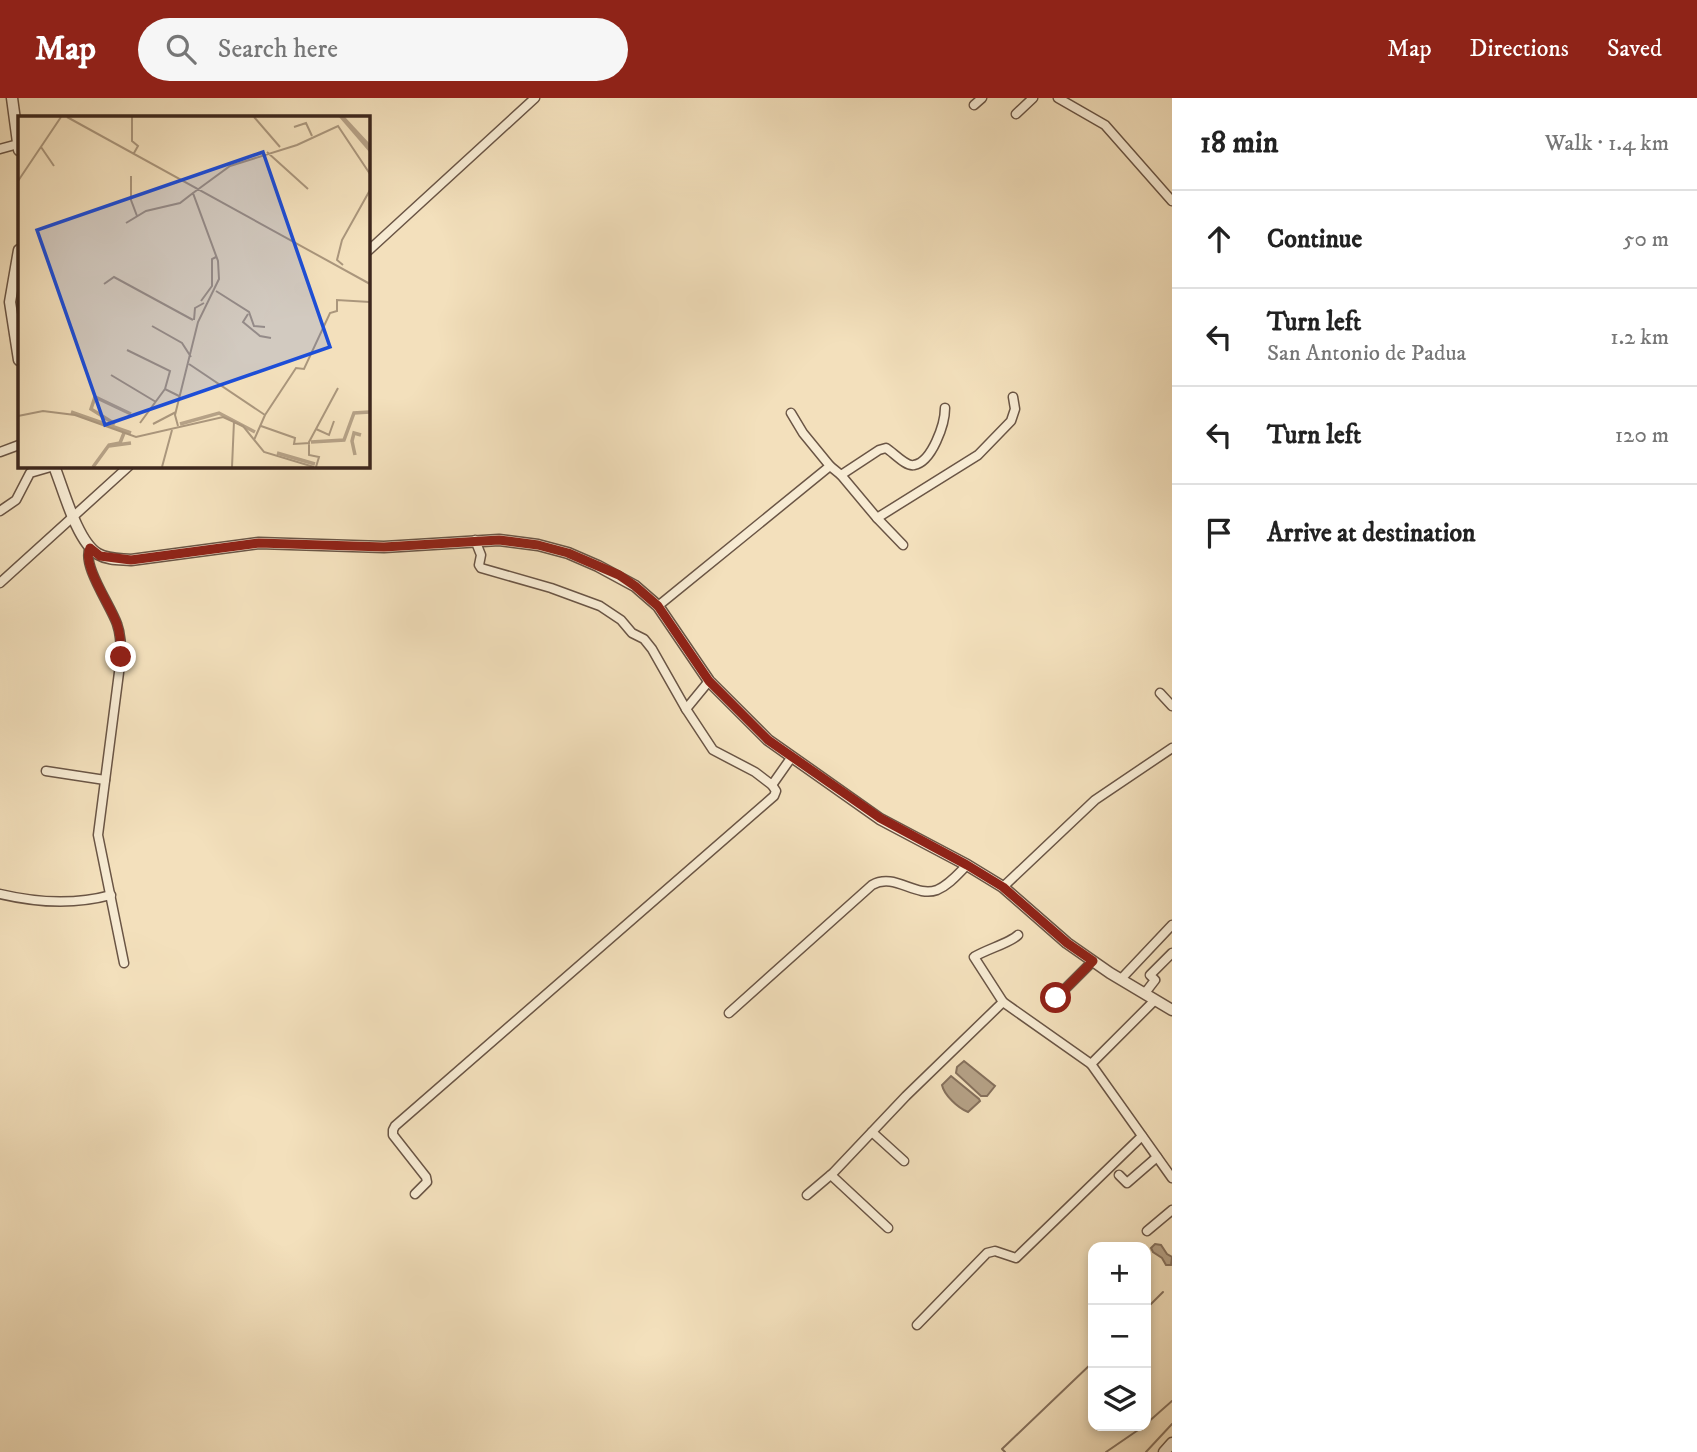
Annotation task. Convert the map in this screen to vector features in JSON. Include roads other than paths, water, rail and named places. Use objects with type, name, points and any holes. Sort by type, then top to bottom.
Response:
[{"type":"street","points":[[12,98],[18,140]]},
{"type":"street","points":[[369,250],[536,98]]},
{"type":"street","points":[[974,105],[982,98]]},
{"type":"street","points":[[1016,114],[1033,98]]},
{"type":"street","points":[[1058,98],[1105,125],[1172,201]]},
{"type":"street","points":[[0,149],[18,147]]},
{"type":"street","points":[[18,254],[5,302],[18,355]]},
{"type":"street","points":[[877,518],[978,454],[1011,421],[1015,409],[1013,397]]},
{"type":"street","points":[[841,475],[883,448],[909,465],[916,465],[930,452],[941,433],[945,408]]},
{"type":"street","points":[[791,413],[803,433],[830,466],[903,545]]},
{"type":"street","points":[[0,452],[18,445]]},
{"type":"street","points":[[658,606],[830,466]]},
{"type":"street","points":[[0,511],[16,500],[30,473],[51,467]]},
{"type":"street","points":[[54,467],[74,517],[90,548],[100,556],[131,560],[259,543],[384,547],[499,540],[538,545],[568,553],[619,575],[658,606],[709,681],[768,740],[880,818],[1003,887],[1067,943],[1172,1010]]},
{"type":"street","points":[[0,583],[128,467]]},
{"type":"street","points":[[415,1194],[426,1182],[426,1177],[393,1135],[395,1126],[774,796],[776,791],[755,772],[713,750],[644,639],[634,635],[621,620],[600,606],[551,587],[481,568],[481,555],[475,540]]},
{"type":"street","points":[[90,548],[87,556],[90,569],[110,606],[121,640],[98,835],[124,963]]},
{"type":"street","points":[[686,709],[709,681]]},
{"type":"street","points":[[1160,693],[1172,705]]},
{"type":"street","points":[[1003,887],[1095,800],[1172,747]]},
{"type":"street","points":[[772,785],[791,758]]},
{"type":"street","points":[[46,771],[105,780]]},
{"type":"street","points":[[729,1013],[872,885],[883,880],[934,891],[948,884],[967,865]]},
{"type":"street","points":[[0,894],[59,904],[111,895]]},
{"type":"street","points":[[1121,979],[1172,925]]},
{"type":"street","points":[[1018,935],[1013,941],[991,947],[974,958],[1003,1002],[1091,1063],[1172,1178]]},
{"type":"street","points":[[1145,993],[1155,980],[1150,975],[1172,953]]},
{"type":"street","points":[[1056,998],[1093,961]]},
{"type":"street","points":[[1091,1063],[1155,1000]]},
{"type":"street","points":[[807,1195],[831,1175],[1003,1002]]},
{"type":"street","points":[[872,1132],[904,1161]]},
{"type":"street","points":[[918,1325],[987,1253],[995,1251],[1016,1258],[1142,1136]]},
{"type":"street","points":[[1119,1175],[1127,1183],[1157,1157]]},
{"type":"street","points":[[831,1175],[888,1228]]},
{"type":"street","points":[[1147,1231],[1172,1210]]},
{"type":"street","points":[[1164,1452],[1172,1443]]},
{"type":"waterway","points":[[1150,1305],[1163,1292]]},
{"type":"waterway","points":[[1005,1452],[1002,1449],[1088,1367]]},
{"type":"waterway","points":[[1151,1420],[1172,1401]]},
{"type":"waterway","points":[[1146,1452],[1172,1424]]},
{"type":"waterway","points":[[1106,1452],[1137,1431]]}]
